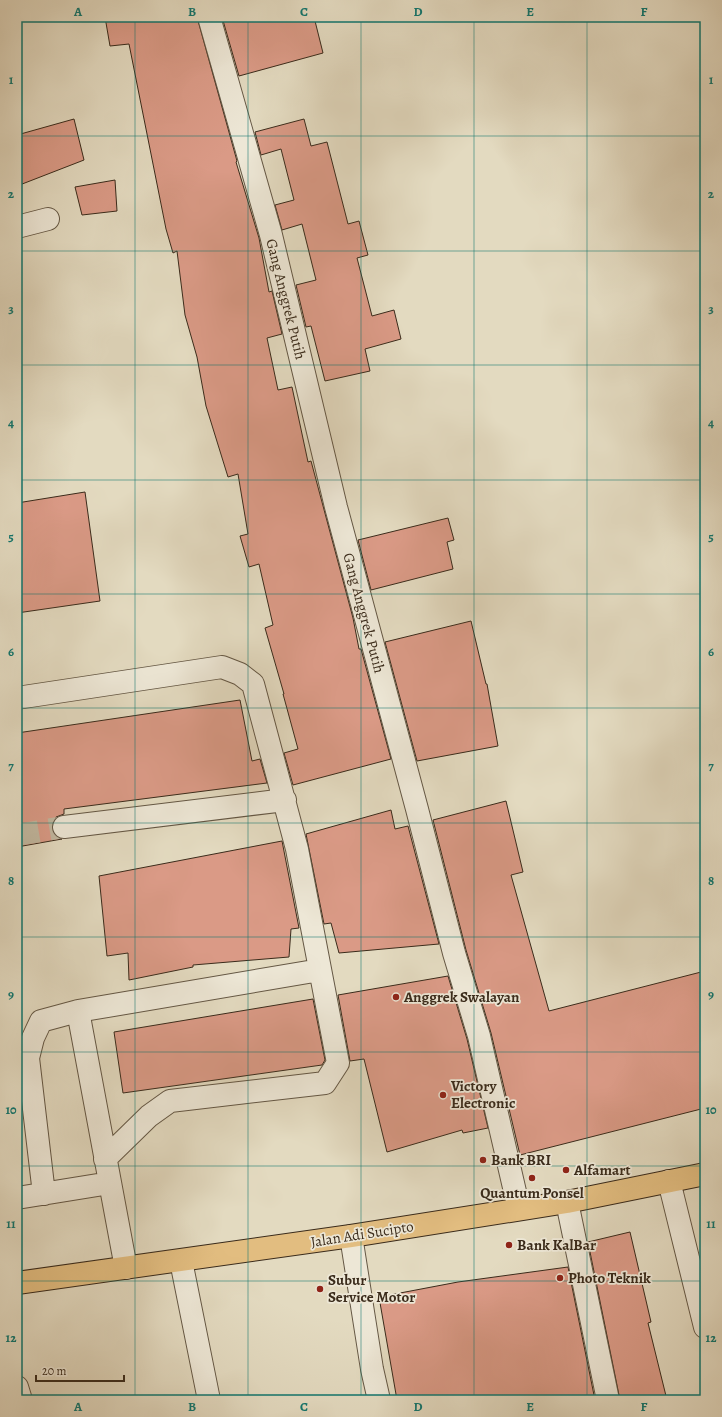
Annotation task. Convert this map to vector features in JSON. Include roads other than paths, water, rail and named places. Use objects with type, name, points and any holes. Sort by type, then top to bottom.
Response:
[{"type":"main road","name":"Jalan Adi Sucipto","points":[[17,1283],[351,1236],[567,1202],[705,1174]]},
{"type":"street","name":"Gang Anggrek Putih","points":[[209,17],[271,235],[336,507],[454,953],[479,1036],[519,1209]]},
{"type":"street","points":[[17,227],[48,219]]},
{"type":"street","points":[[17,698],[222,667],[240,674],[253,684],[297,849],[338,1063],[325,1082],[170,1101],[149,1116],[105,1159]]},
{"type":"street","points":[[64,827],[284,800]]},
{"type":"street","points":[[44,1194],[28,1058],[33,1038],[41,1021],[78,1012],[320,970]]},
{"type":"street","points":[[78,1012],[126,1268]]},
{"type":"street","points":[[669,1181],[705,1327]]},
{"type":"street","points":[[17,1198],[110,1183]]},
{"type":"street","points":[[567,1202],[608,1400]]},
{"type":"street","points":[[351,1236],[372,1369],[379,1400]]},
{"type":"street","points":[[181,1260],[209,1400]]},
{"type":"street","points":[[17,1386],[21,1400]]},
{"type":"tunnel","points":[[17,835],[64,827]]},
{"type":"place","name":"Anggrek Swalayan","points":[[396,997]]},
{"type":"place","name":"Victory Electronic","points":[[443,1095]]},
{"type":"place","name":"Bank BRI","points":[[483,1160]]},
{"type":"place","name":"Alfamart","points":[[566,1170]]},
{"type":"place","name":"Quantum Ponsel","points":[[532,1178]]},
{"type":"place","name":"Bank KalBar","points":[[509,1245]]},
{"type":"place","name":"Photo Teknik","points":[[560,1278]]},
{"type":"place","name":"Subur Service Motor","points":[[320,1289]]}]
